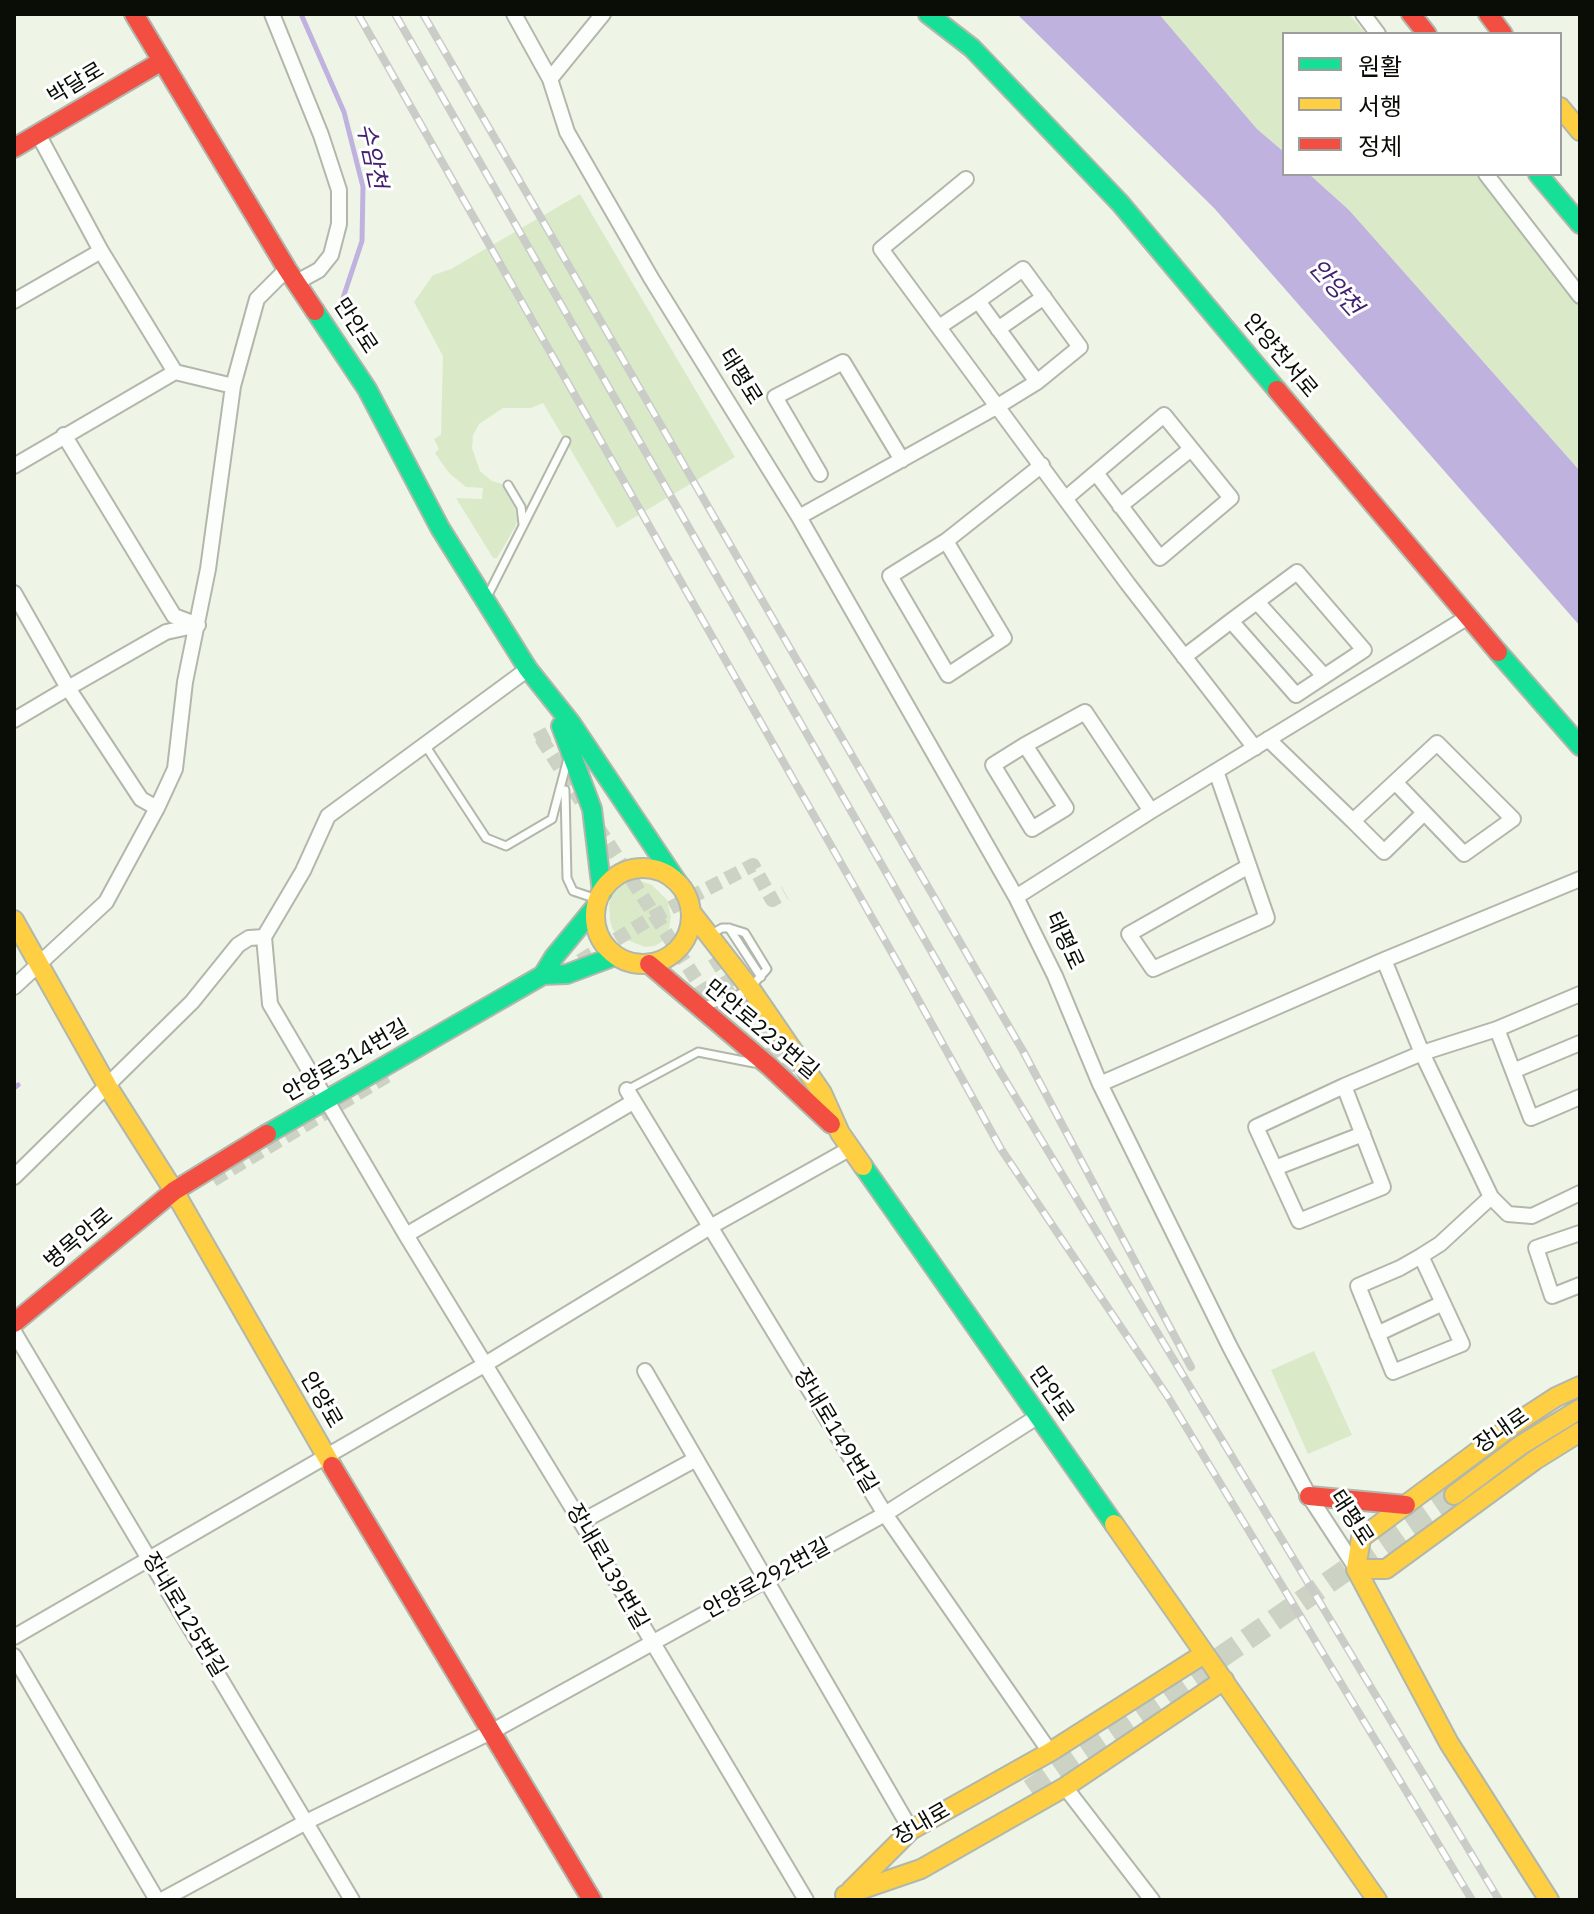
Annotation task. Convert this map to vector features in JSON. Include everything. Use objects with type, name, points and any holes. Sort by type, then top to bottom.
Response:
[{"type":"street","name":"만안로","points":[[134,14],[292,276],[367,389],[440,528],[528,669],[571,723],[678,883]]},
{"type":"street","points":[[14,987],[106,902],[175,769],[185,682],[198,625],[233,386],[257,299],[292,276],[319,270],[331,255],[339,224],[339,190],[321,135],[272,14]]},
{"type":"street","name":"태평로","points":[[514,14],[550,79],[567,132],[651,278],[799,517],[1016,897],[1055,976],[1100,1084],[1230,1347],[1309,1496],[1356,1569],[1449,1743],[1549,1900]]},
{"type":"street","points":[[550,79],[603,14]]},
{"type":"street","name":"안양천서로","points":[[928,14],[972,48],[1120,203],[1580,746]]},
{"type":"street","points":[[1363,14],[1376,32]]},
{"type":"street","points":[[1411,14],[1425,32]]},
{"type":"street","points":[[1488,14],[1502,32]]},
{"type":"street","name":"박달로","points":[[14,148],[162,61]]},
{"type":"street","points":[[1562,109],[1580,131]]},
{"type":"street","points":[[38,134],[101,251],[175,372]]},
{"type":"street","points":[[1488,176],[1580,296]]},
{"type":"street","points":[[1540,176],[1580,224]]},
{"type":"street","points":[[966,179],[881,249],[1255,748]]},
{"type":"street","points":[[14,301],[101,251]]},
{"type":"street","points":[[799,517],[998,406],[1037,382],[1080,347],[1023,269],[939,327]]},
{"type":"street","points":[[998,329],[1044,297]]},
{"type":"street","points":[[978,301],[1037,382]]},
{"type":"street","points":[[820,474],[775,397],[843,362],[902,460]]},
{"type":"street","points":[[14,466],[175,372],[233,386]]},
{"type":"street","points":[[1066,498],[1164,415],[1231,498],[1160,558],[1096,473]]},
{"type":"street","points":[[64,435],[174,616],[198,625]]},
{"type":"street","points":[[1120,506],[1191,449]]},
{"type":"street","points":[[946,541],[1004,638],[948,675],[890,576],[946,541],[1042,465]]},
{"type":"street","points":[[1184,657],[1231,621],[1297,572],[1364,650],[1296,695],[1231,621]]},
{"type":"street","points":[[14,593],[68,688],[141,799],[157,808]]},
{"type":"street","points":[[1257,602],[1324,676]]},
{"type":"street","points":[[1016,897],[1468,617]]},
{"type":"street","points":[[14,720],[166,632],[198,625]]},
{"type":"street","points":[[14,1177],[192,1002],[238,945],[249,938],[264,937],[303,871],[328,816],[528,669]]},
{"type":"street","points":[[542,685],[570,748],[592,809],[598,899],[596,925],[602,942],[615,956],[626,961],[649,964],[667,959],[681,947],[689,931],[691,912],[678,883],[664,873],[647,868],[629,871],[613,879],[598,899],[543,975]]},
{"type":"street","points":[[1025,745],[1066,808],[1032,829],[993,765],[1025,745],[1085,712],[1151,811]]},
{"type":"street","points":[[1268,739],[1384,852],[1424,813]]},
{"type":"street","points":[[1353,821],[1395,782],[1437,743],[1513,819],[1464,854],[1395,782]]},
{"type":"street","points":[[1216,771],[1249,866],[1267,918],[1153,969],[1129,934],[1249,866]]},
{"type":"street","points":[[1100,1084],[1384,960],[1580,879]]},
{"type":"street","name":"만안로","points":[[691,912],[756,982],[822,1093],[845,1140],[1377,1900]]},
{"type":"street","name":"안양로","points":[[14,920],[108,1087],[174,1191],[326,1456],[592,1900]]},
{"type":"street","name":"장내로139번길","points":[[264,937],[270,1004],[806,1900]]},
{"type":"street","points":[[543,975],[567,974],[615,956]]},
{"type":"street","points":[[1384,960],[1422,1053],[1491,1197],[1508,1214],[1532,1216],[1580,1193]]},
{"type":"street","name":"만안로223번길","points":[[649,964],[769,1066],[845,1140]]},
{"type":"street","name":"안양로314번길","points":[[174,1191],[327,1098],[543,975]]},
{"type":"street","points":[[1344,1086],[1383,1187],[1299,1221],[1256,1127],[1344,1086],[1422,1053],[1497,1029],[1580,994]]},
{"type":"street","points":[[1497,1029],[1531,1118],[1580,1097]]},
{"type":"street","points":[[1513,1071],[1580,1043]]},
{"type":"street","points":[[406,1235],[630,1096]]},
{"type":"street","name":"장내로149번길","points":[[630,1096],[885,1514],[1050,1752]]},
{"type":"street","points":[[1275,1168],[1363,1134]]},
{"type":"street","points":[[14,1637],[484,1365],[710,1227],[845,1140]]},
{"type":"street","name":"병목안로","points":[[14,1323],[174,1191]]},
{"type":"street","points":[[1421,1256],[1462,1344],[1393,1372],[1358,1286],[1400,1268],[1440,1244],[1491,1197]]},
{"type":"street","points":[[1580,1233],[1536,1248],[1552,1296],[1580,1285]]},
{"type":"street","points":[[1377,1334],[1443,1303]]},
{"type":"street","name":"장내로125번길","points":[[14,1332],[352,1900]]},
{"type":"street","points":[[645,1371],[911,1830]]},
{"type":"street","points":[[1580,1386],[1556,1397],[1513,1425],[1361,1538],[1356,1569],[1386,1569],[1535,1460],[1580,1432]]},
{"type":"street","name":"장내로","points":[[1454,1495],[1521,1445],[1580,1409]]},
{"type":"street","name":"안양로292번길","points":[[160,1900],[306,1822],[491,1732],[885,1514],[1037,1417]]},
{"type":"street","points":[[581,1522],[696,1459]]},
{"type":"street","points":[[1309,1496],[1406,1505]]},
{"type":"street","points":[[842,1898],[911,1830],[1050,1752],[1204,1654]]},
{"type":"street","points":[[14,1656],[160,1900]]},
{"type":"street","points":[[842,1898],[921,1869],[1065,1787],[1224,1680]]},
{"type":"street","points":[[1065,1787],[1152,1900]]},
{"type":"street","name":"장내로","points":[[842,1898],[1030,1790]]},
{"type":"lane","points":[[485,600],[566,441]]},
{"type":"lane","points":[[508,485],[521,507],[523,526]]},
{"type":"lane","points":[[425,745],[486,838],[506,846],[552,819],[570,748]]},
{"type":"lane","points":[[565,776],[567,878],[573,891],[598,899]]},
{"type":"lane","points":[[692,1003],[711,1006],[729,1000],[756,982],[767,969],[745,933],[722,928],[711,934]]},
{"type":"lane","points":[[630,1096],[698,1052],[769,1066]]},
{"type":"green space","points":[[1159,14],[1349,14],[1364,32],[1282,32],[1282,150],[1257,129]]},
{"type":"green space","points":[[1311,176],[1479,176],[1580,304],[1580,471],[1349,210]]},
{"type":"green space","points":[[580,194],[735,457],[617,528],[543,403],[531,408],[503,408],[479,424],[473,435],[472,448],[480,471],[492,481],[502,484],[515,508],[515,527],[497,558],[493,558],[456,498],[482,499],[483,488],[466,487],[449,473],[435,453],[439,449],[434,439],[441,435],[443,356],[414,302],[433,275],[451,269]]},
{"type":"green space","points":[[636,879],[652,885],[667,900],[671,917],[669,928],[664,940],[655,946],[645,947],[622,938],[613,930],[610,921],[609,903],[615,891],[627,881]]},
{"type":"green space","points":[[1314,1351],[1352,1435],[1308,1454],[1271,1370]]},
{"type":"water","name":"안양천","points":[[1017,14],[1159,14],[1257,129],[1282,150],[1282,176],[1311,176],[1349,210],[1580,471],[1580,626],[1214,208]]},
{"type":"waterway","name":"수암천","points":[[301,14],[344,112],[363,187],[362,241],[339,310]]},
{"type":"waterway","name":"수암천","points":[[14,1088],[18,1085]]},
{"type":"tunnel","points":[[536,740],[565,725]]},
{"type":"tunnel","points":[[541,738],[581,801]]},
{"type":"tunnel","points":[[597,826],[712,1004],[735,990]]},
{"type":"tunnel","points":[[580,961],[655,916],[753,865],[772,900],[785,893]]},
{"type":"tunnel","points":[[714,957],[790,1074]]},
{"type":"tunnel","points":[[213,1180],[387,1076]]},
{"type":"tunnel","points":[[1030,1790],[1454,1495]]},
{"type":"railway","points":[[358,14],[1001,1149],[1168,1397],[1472,1900]]},
{"type":"railway","points":[[395,14],[998,1068],[1499,1900]]},
{"type":"railway","points":[[423,14],[1023,1051],[1191,1367]]},
{"type":"traffic: fast","points":[[928,14],[972,48],[1120,203],[1277,390]]},
{"type":"traffic: fast","points":[[1540,176],[1580,224]]},
{"type":"traffic: fast","points":[[315,311],[367,389],[440,528],[528,669],[571,723],[678,883]]},
{"type":"traffic: fast","points":[[1498,652],[1580,746]]},
{"type":"traffic: fast","points":[[561,726],[592,809],[602,892]]},
{"type":"traffic: fast","points":[[543,975],[596,906]]},
{"type":"traffic: fast","points":[[267,1134],[543,975],[567,974],[615,956]]},
{"type":"traffic: fast","points":[[863,1166],[1114,1524]]},
{"type":"traffic: slow","points":[[1562,109],[1580,131]]},
{"type":"traffic: slow","points":[[643,868],[661,872],[677,882],[687,898],[691,916],[687,934],[677,950],[661,960],[643,964],[625,960],[609,950],[599,934],[595,916],[599,898],[609,882],[625,872],[643,868]]},
{"type":"traffic: slow","points":[[691,912],[750,988],[822,1093],[840,1133],[863,1166]]},
{"type":"traffic: slow","points":[[14,920],[108,1087],[174,1191],[332,1466]]},
{"type":"traffic: slow","points":[[1356,1569],[1361,1538],[1513,1425],[1556,1397],[1580,1386]]},
{"type":"traffic: slow","points":[[1454,1495],[1521,1445],[1580,1409]]},
{"type":"traffic: slow","points":[[1356,1569],[1386,1569],[1535,1460],[1580,1432]]},
{"type":"traffic: slow","points":[[1114,1524],[1377,1900]]},
{"type":"traffic: slow","points":[[1356,1569],[1449,1743],[1549,1900]]},
{"type":"traffic: slow","points":[[851,1890],[911,1830],[1050,1752],[1204,1654]]},
{"type":"traffic: slow","points":[[845,1895],[921,1869],[1065,1787],[1224,1680]]},
{"type":"traffic: jam","points":[[134,14],[315,311]]},
{"type":"traffic: jam","points":[[1411,14],[1425,32]]},
{"type":"traffic: jam","points":[[1488,14],[1502,32]]},
{"type":"traffic: jam","points":[[14,148],[162,61]]},
{"type":"traffic: jam","points":[[1277,390],[1498,652]]},
{"type":"traffic: jam","points":[[649,964],[769,1066],[831,1124]]},
{"type":"traffic: jam","points":[[14,1323],[174,1191],[267,1134]]},
{"type":"traffic: jam","points":[[332,1466],[592,1900]]},
{"type":"traffic: jam","points":[[1309,1496],[1406,1505]]}]
